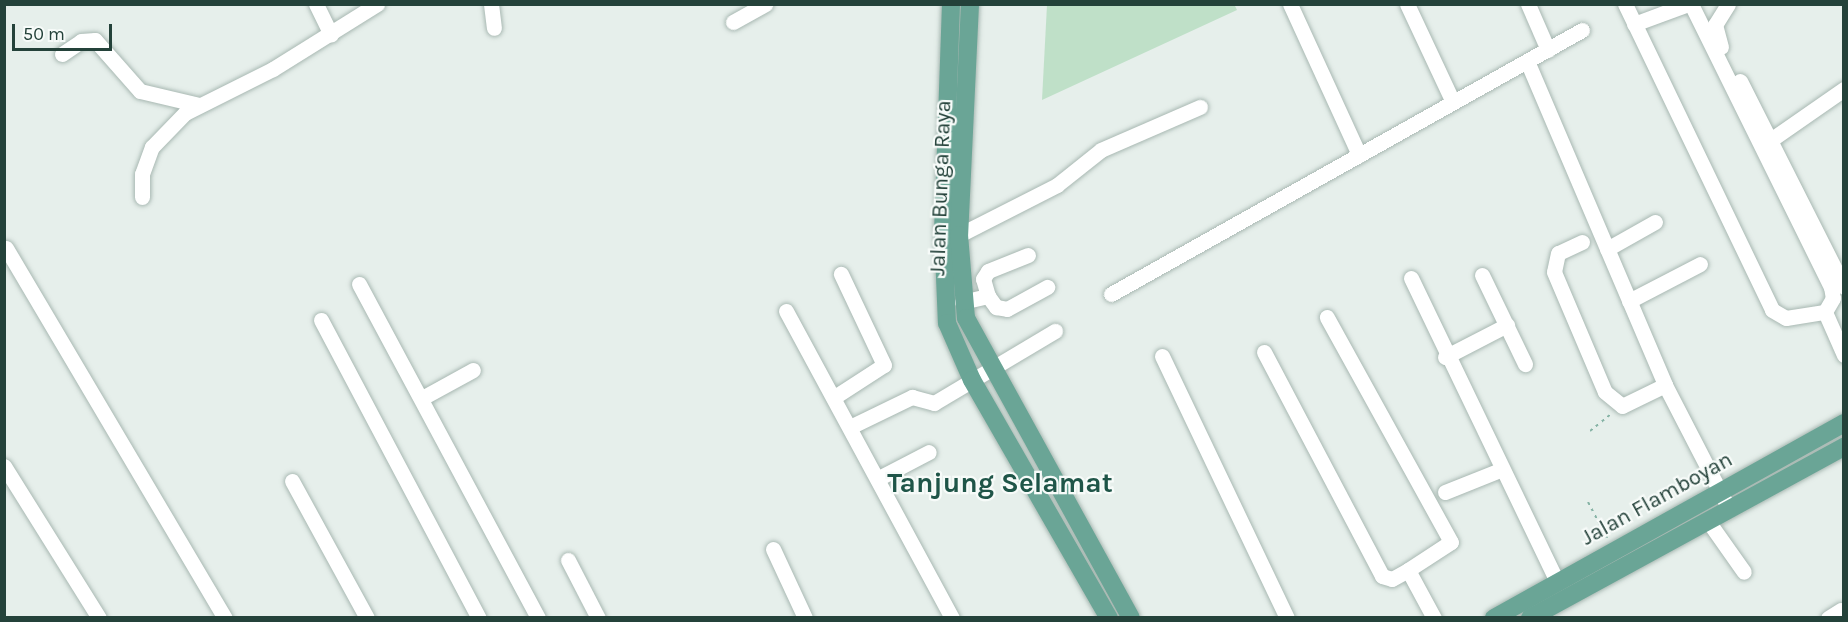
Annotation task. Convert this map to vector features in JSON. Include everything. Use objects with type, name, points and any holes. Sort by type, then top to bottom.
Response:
[{"type":"main road","name":"Jalan Bunga Raya","points":[[951,4],[943,229],[947,323],[972,380],[1109,618]]},
{"type":"main road","name":"Jalan Bunga Raya","points":[[970,4],[959,235],[962,302],[990,368],[1131,618]]},
{"type":"main road","name":"Jalan Flamboyan","points":[[1494,618],[1844,423]]},
{"type":"main road","name":"Jalan Flamboyan","points":[[1530,618],[1844,447]]},
{"type":"street","points":[[316,4],[331,35]]},
{"type":"street","points":[[491,4],[494,28]]},
{"type":"street","points":[[733,22],[765,4]]},
{"type":"street","points":[[1290,4],[1359,155]]},
{"type":"street","points":[[1407,4],[1453,102]]},
{"type":"street","points":[[1528,4],[1548,50]]},
{"type":"street","points":[[1625,4],[1772,310],[1786,318],[1825,312]]},
{"type":"street","points":[[1634,24],[1690,4],[1831,287],[1833,297],[1825,312]]},
{"type":"street","points":[[1728,4],[1718,14],[1715,34],[1772,139],[1844,287]]},
{"type":"street","points":[[142,197],[142,174],[152,147],[199,105],[331,35],[370,7]]},
{"type":"street","points":[[1111,294],[1582,30]]},
{"type":"street","points":[[62,54],[81,41],[95,40],[140,91],[199,105]]},
{"type":"street","points":[[1527,61],[1665,385],[1729,509]]},
{"type":"street","points":[[1772,139],[1844,89]]},
{"type":"street","points":[[959,235],[1057,185],[1101,150],[1200,107]]},
{"type":"street","points":[[1607,249],[1655,222]]},
{"type":"street","points":[[1582,242],[1558,253],[1554,272],[1605,392],[1622,406],[1665,385]]},
{"type":"street","points":[[6,248],[225,618]]},
{"type":"street","points":[[1028,255],[984,274],[988,296],[996,307],[1007,309],[1047,287]]},
{"type":"street","points":[[1629,301],[1700,264]]},
{"type":"street","points":[[836,396],[884,365],[841,274]]},
{"type":"street","points":[[1482,275],[1525,363]]},
{"type":"street","points":[[1411,278],[1445,357],[1557,582]]},
{"type":"street","points":[[359,284],[538,618]]},
{"type":"street","points":[[962,302],[988,296]]},
{"type":"street","points":[[786,311],[836,396],[952,618]]},
{"type":"street","points":[[1825,312],[1844,355]]},
{"type":"street","points":[[1264,352],[1382,576],[1392,579],[1451,542],[1327,317]]},
{"type":"street","points":[[321,320],[479,618]]},
{"type":"street","points":[[1445,357],[1507,325]]},
{"type":"street","points":[[852,426],[912,397],[934,403],[1055,331]]},
{"type":"street","points":[[1162,356],[1287,618]]},
{"type":"street","points":[[422,398],[474,370]]},
{"type":"street","points":[[879,478],[929,452]]},
{"type":"street","points":[[4,466],[99,618]]},
{"type":"street","points":[[1445,492],[1500,470]]},
{"type":"street","points":[[292,481],[367,618]]},
{"type":"street","points":[[1708,521],[1744,572]]},
{"type":"street","points":[[773,549],[805,618]]},
{"type":"street","points":[[568,560],[598,618]]},
{"type":"street","points":[[1408,570],[1434,618]]},
{"type":"path","points":[[1590,431],[1622,406]]},
{"type":"path","points":[[1587,502],[1614,551]]},
{"type":"green space","points":[[1234,4],[1237,10],[1042,100],[1047,5]]},
{"type":"district","name":"Tanjung Selamat","points":[[1000,483]]}]
